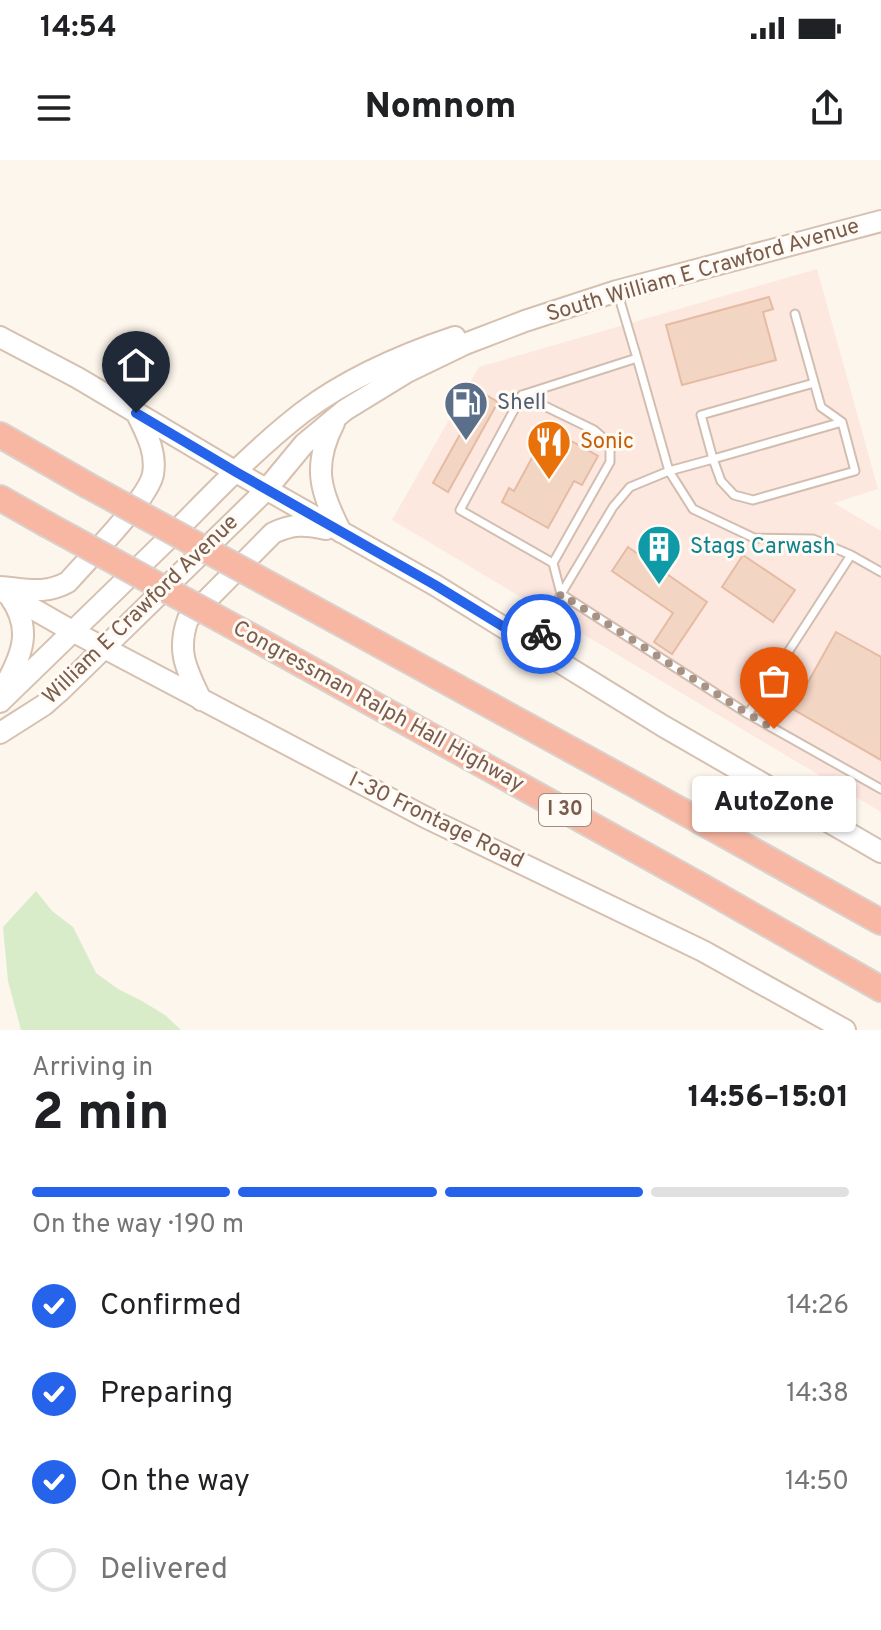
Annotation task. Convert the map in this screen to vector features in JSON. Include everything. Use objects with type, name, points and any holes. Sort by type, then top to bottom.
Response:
[{"type":"highway","name":"I 30","points":[[0,435],[881,922]]},
{"type":"highway","name":"Congressman Ralph Hall Highway","points":[[0,498],[881,989]]},
{"type":"main road","name":"South William E Crawford Avenue","points":[[525,321],[617,291],[881,221]]},
{"type":"main road","name":"William E Crawford Avenue","points":[[0,733],[52,698],[266,490],[304,444],[345,410],[407,372],[465,344],[525,321]]},
{"type":"main road","name":"William E Crawford Avenue","points":[[0,699],[254,453],[303,412],[371,370],[412,351],[525,321]]},
{"type":"main road","points":[[0,337],[78,378],[266,490],[435,585],[663,726],[881,852]]},
{"type":"main road","points":[[3,590],[55,589],[68,582],[145,495],[153,476],[154,457],[136,413]]},
{"type":"main road","points":[[336,418],[324,442],[320,471],[324,497],[341,532]]},
{"type":"main road","points":[[201,700],[187,671],[182,651],[182,634],[188,619],[273,533],[303,524],[341,532]]},
{"type":"main road","points":[[0,699],[22,652],[24,638],[20,613],[3,590]]},
{"type":"main road","name":"I-30 Frontage Road","points":[[3,590],[201,700],[425,817],[703,951],[845,1030]]},
{"type":"lane","points":[[617,291],[669,471],[693,509],[754,538],[813,539],[881,572]]},
{"type":"lane","points":[[795,314],[821,407],[842,422],[855,471],[753,500],[734,495],[721,481],[701,415],[814,383]]},
{"type":"lane","points":[[553,563],[460,510],[522,395],[637,358]]},
{"type":"lane","points":[[522,395],[594,430],[610,444],[610,462],[553,563],[561,594],[748,714],[881,789]]},
{"type":"lane","points":[[535,646],[561,594],[613,507],[630,487],[669,471],[842,422]]},
{"type":"lane","points":[[748,714],[851,555]]},
{"type":"shaded area","points":[[817,269],[878,489],[834,503],[881,531],[881,812],[392,520],[479,367]]},
{"type":"green space","points":[[36,891],[52,911],[73,927],[96,973],[165,1015],[181,1030],[21,1030],[8,981],[3,927]]},
{"type":"building","points":[[769,297],[773,309],[763,312],[776,360],[682,385],[666,325]]},
{"type":"building","points":[[483,393],[498,402],[448,492],[433,483]]},
{"type":"building","points":[[548,428],[598,456],[582,485],[574,481],[548,528],[502,502],[509,488],[514,491]]},
{"type":"building","name":"Stags Carwash","points":[[628,547],[707,602],[672,654],[654,642],[673,613],[612,571]]},
{"type":"building","points":[[743,555],[795,590],[773,622],[722,587]]},
{"type":"building","points":[[836,632],[881,657],[881,760],[784,704],[802,693]]},
{"type":"way so far","points":[[541,634],[561,594],[774,729]]},
{"type":"place","name":"Shell","points":[[466,442]]},
{"type":"place","name":"Sonic","points":[[549,481]]},
{"type":"place","name":"Stags Carwash","points":[[659,586]]},
{"type":"place","name":"AutoZone","points":[[774,729]]},
{"type":"route","points":[[136,413],[535,646],[541,634]]}]
